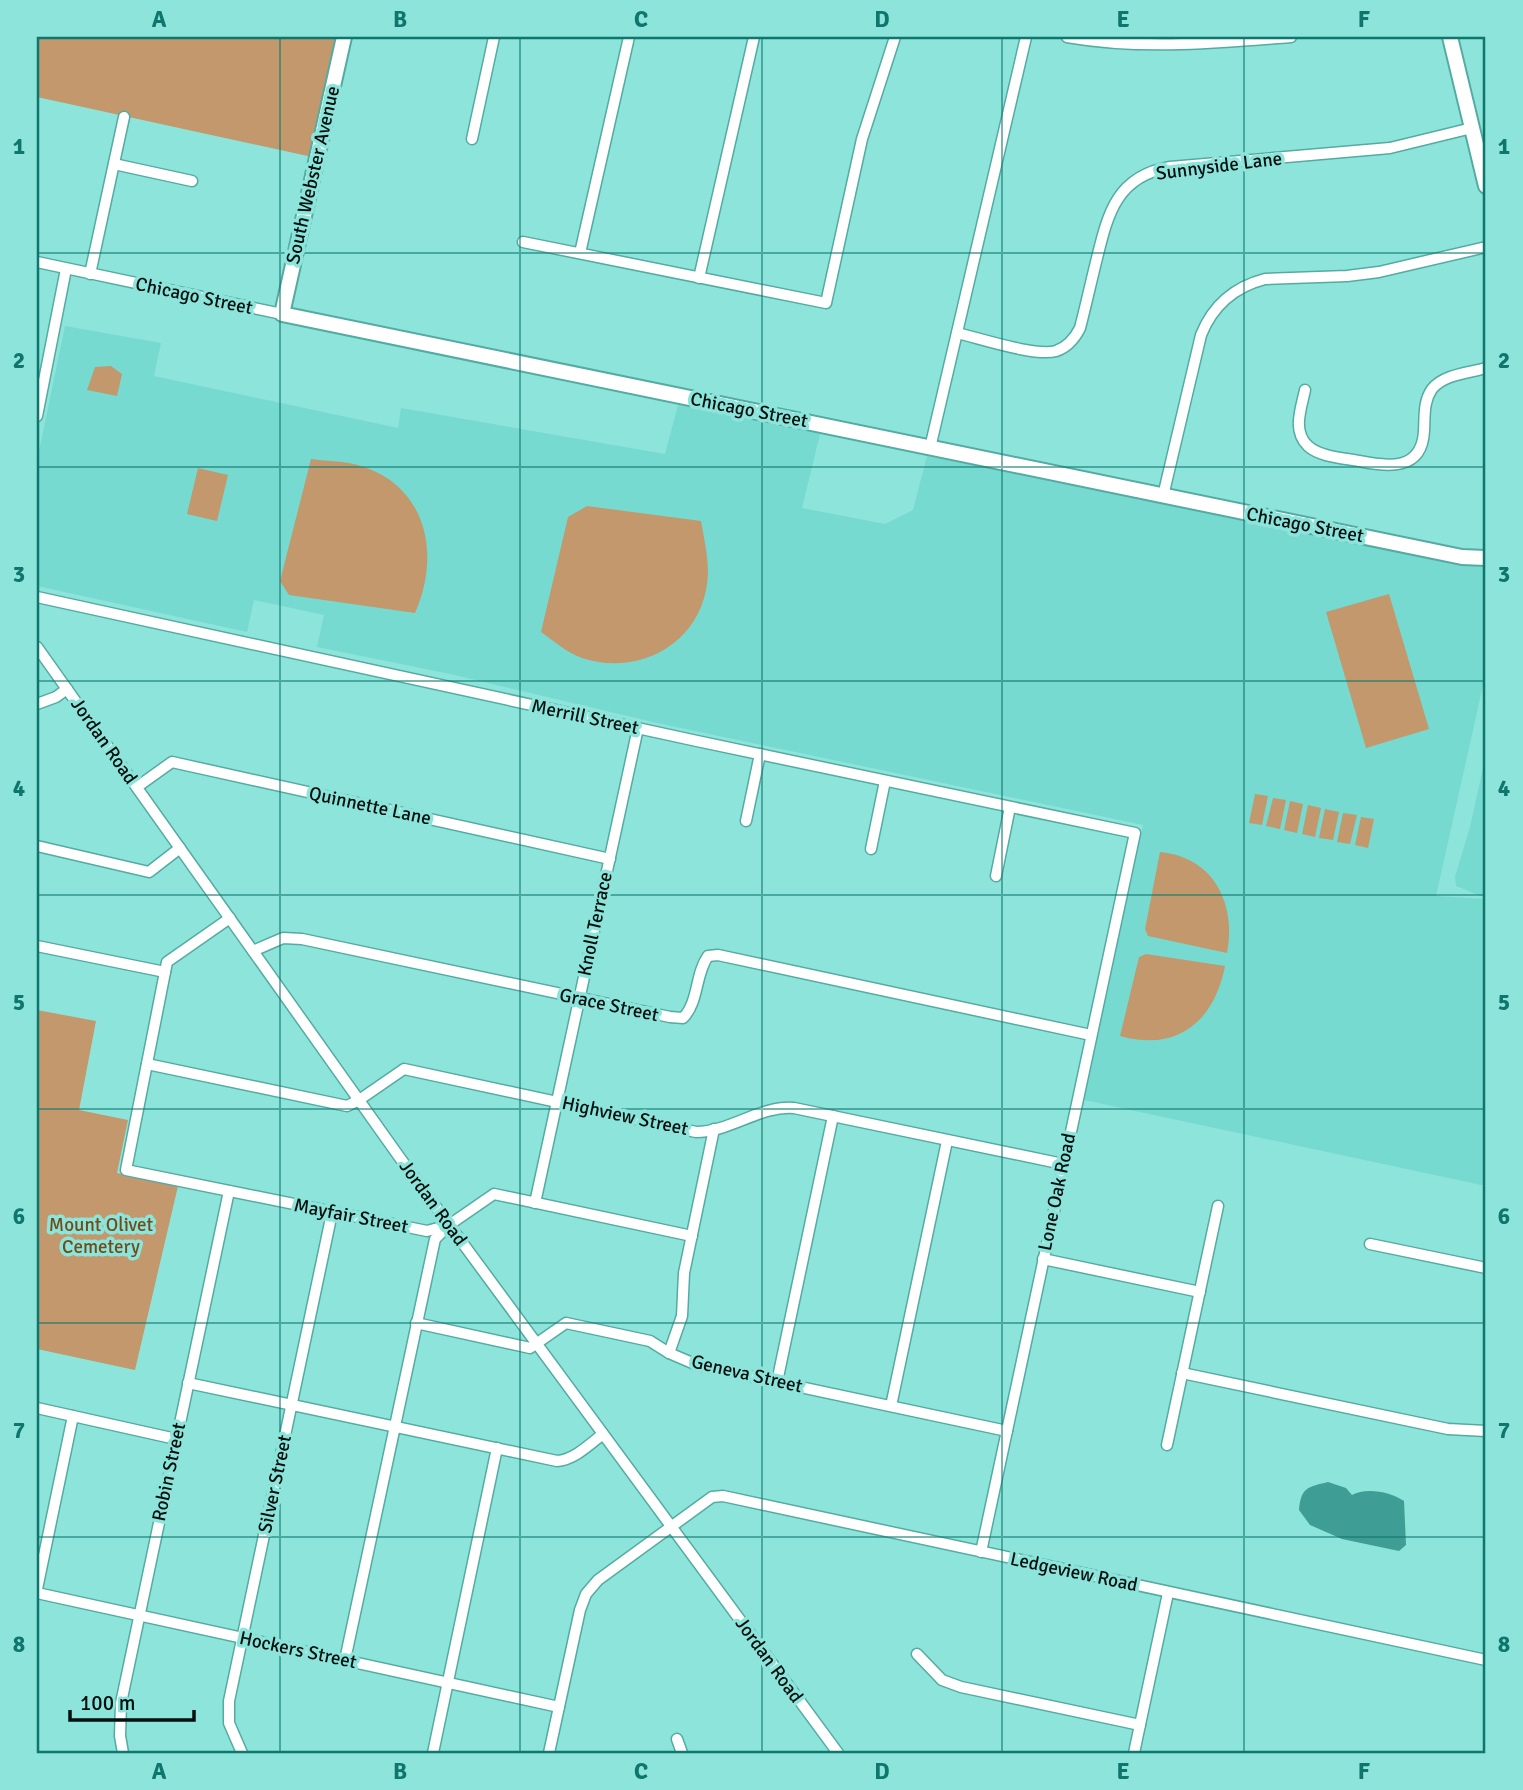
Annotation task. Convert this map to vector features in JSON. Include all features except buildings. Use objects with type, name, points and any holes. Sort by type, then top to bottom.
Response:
[{"type":"street","name":"South Webster Avenue","points":[[282,314],[344,37]]},
{"type":"street","points":[[472,139],[494,37]]},
{"type":"street","points":[[580,253],[629,37]]},
{"type":"street","points":[[699,278],[754,37]]},
{"type":"street","points":[[523,242],[826,303],[865,127],[895,37]]},
{"type":"street","points":[[930,448],[1026,37]]},
{"type":"street","points":[[1067,37],[1190,45],[1291,37]]},
{"type":"street","points":[[1450,37],[1486,186]]},
{"type":"street","points":[[90,274],[124,117]]},
{"type":"street","name":"Sunnyside Lane","points":[[957,333],[1040,352],[1055,351],[1071,342],[1080,328],[1110,210],[1124,190],[1142,176],[1170,167],[1390,148],[1472,128]]},
{"type":"street","points":[[114,164],[192,181]]},
{"type":"street","points":[[1163,496],[1201,335],[1212,312],[1230,294],[1252,282],[1265,279],[1379,272],[1486,247]]},
{"type":"street","name":"Chicago Street","points":[[37,262],[1163,496],[1462,556],[1486,558]]},
{"type":"street","points":[[37,416],[66,269]]},
{"type":"street","points":[[1305,390],[1299,426],[1307,445],[1318,453],[1393,467],[1408,461],[1421,446],[1424,408],[1432,390],[1444,380],[1486,368]]},
{"type":"street","name":"Chicago Street","points":[[1462,556],[1486,565]]},
{"type":"street","name":"Merrill Street","points":[[38,599],[1135,833]]},
{"type":"street","name":"Jordan Road","points":[[37,647],[449,1225],[838,1753]]},
{"type":"street","points":[[37,704],[56,697],[67,689]]},
{"type":"street","name":"Knoll Terrace","points":[[535,1203],[638,728]]},
{"type":"street","points":[[746,821],[760,754]]},
{"type":"street","name":"Quinnette Lane","points":[[137,788],[172,762],[610,859]]},
{"type":"street","points":[[871,849],[885,781]]},
{"type":"street","points":[[996,876],[1010,807]]},
{"type":"street","name":"Lone Oak Road","points":[[981,1552],[1135,833]]},
{"type":"street","points":[[37,846],[149,872],[180,848]]},
{"type":"street","points":[[230,918],[167,962],[147,1064],[347,1106],[359,1100]]},
{"type":"street","name":"Grace Street","points":[[253,951],[283,938],[302,939],[670,1017],[683,1017],[690,1011],[703,964],[708,956],[718,955],[1091,1035]]},
{"type":"street","points":[[37,946],[165,972]]},
{"type":"street","name":"Mayfair Street","points":[[147,1064],[125,1170],[427,1231],[449,1225],[494,1194],[692,1237]]},
{"type":"street","name":"Highview Street","points":[[359,1100],[404,1069],[696,1132],[780,1108],[794,1108],[1063,1164]]},
{"type":"street","points":[[777,1382],[833,1116]]},
{"type":"street","points":[[669,1353],[682,1316],[684,1273],[714,1129]]},
{"type":"street","points":[[891,1406],[947,1141]]},
{"type":"street","name":"Robin Street","points":[[123,1753],[120,1736],[121,1703],[229,1191]]},
{"type":"street","points":[[1167,1445],[1218,1206]]},
{"type":"street","name":"Silver Street","points":[[242,1753],[233,1736],[228,1712],[332,1213]]},
{"type":"street","points":[[345,1660],[435,1239],[449,1225]]},
{"type":"street","points":[[1370,1244],[1486,1268]]},
{"type":"street","points":[[1043,1259],[1200,1292]]},
{"type":"street","name":"Geneva Street","points":[[537,1344],[566,1323],[650,1341],[669,1353],[697,1364],[1007,1431]]},
{"type":"street","points":[[416,1324],[530,1348],[537,1344]]},
{"type":"street","points":[[1182,1373],[1448,1429],[1486,1431]]},
{"type":"street","points":[[188,1383],[564,1461],[603,1434]]},
{"type":"street","points":[[37,1408],[176,1439]]},
{"type":"street","points":[[37,1591],[73,1416]]},
{"type":"street","points":[[433,1753],[497,1448]]},
{"type":"street","name":"Ledgeview Road","points":[[549,1753],[580,1610],[586,1594],[598,1580],[712,1497],[723,1496],[1486,1660]]},
{"type":"street","name":"Hockers Street","points":[[37,1591],[559,1707]]},
{"type":"street","points":[[1134,1753],[1168,1593]]},
{"type":"street","points":[[917,1654],[942,1680],[961,1687],[1140,1726]]},
{"type":"street","points":[[677,1739],[682,1753]]},
{"type":"shaded area","points":[[65,326],[161,343],[154,376],[398,428],[401,408],[665,454],[678,405],[820,434],[802,508],[885,524],[913,510],[927,456],[1486,568],[1486,672],[1436,896],[1486,899],[1486,1186],[1084,1100],[1143,825],[657,723],[450,674],[317,647],[324,615],[254,600],[247,632],[37,586],[37,461]]},
{"type":"shaded area","points":[[1486,754],[1486,898],[1456,886],[1455,877],[1470,827]]},
{"type":"shaded area","points":[[1328,1482],[1346,1488],[1352,1495],[1364,1491],[1378,1492],[1404,1501],[1406,1545],[1399,1551],[1342,1539],[1310,1525],[1299,1510],[1301,1497],[1310,1487]]},
{"type":"green space","points":[[37,37],[344,37],[317,158],[37,97]]},
{"type":"green space","points":[[111,366],[122,374],[117,396],[87,390],[95,367]]},
{"type":"green space","points":[[311,459],[349,463],[375,471],[395,484],[410,500],[421,520],[426,542],[427,565],[415,613],[289,595],[280,581]]},
{"type":"green space","points":[[198,468],[228,475],[217,521],[187,514]]},
{"type":"green space","points":[[587,506],[701,521],[708,564],[706,590],[700,610],[676,641],[660,652],[622,663],[602,663],[576,656],[541,632],[568,517]]},
{"type":"green space","points":[[1389,594],[1429,729],[1366,748],[1326,612]]},
{"type":"green space","points":[[1255,794],[1268,796],[1262,825],[1249,823]]},
{"type":"green space","points":[[1273,798],[1286,800],[1280,829],[1266,826]]},
{"type":"green space","points":[[1290,801],[1303,804],[1297,833],[1284,830]]},
{"type":"green space","points":[[1308,805],[1321,808],[1315,837],[1302,834]]},
{"type":"green space","points":[[1325,809],[1339,812],[1333,840],[1319,838]]},
{"type":"green space","points":[[1343,813],[1357,815],[1350,844],[1337,842]]},
{"type":"green space","points":[[1361,817],[1374,819],[1368,848],[1355,845]]},
{"type":"green space","points":[[1160,852],[1179,856],[1196,864],[1216,884],[1227,910],[1227,953],[1148,936],[1145,929]]},
{"type":"green space","points":[[1146,954],[1225,966],[1220,986],[1202,1017],[1190,1028],[1159,1040],[1120,1036],[1139,957]]},
{"type":"green space","name":"Mount Olivet Cemetery","points":[[37,1010],[96,1021],[79,1110],[128,1120],[117,1173],[178,1186],[135,1370],[37,1349]]}]
